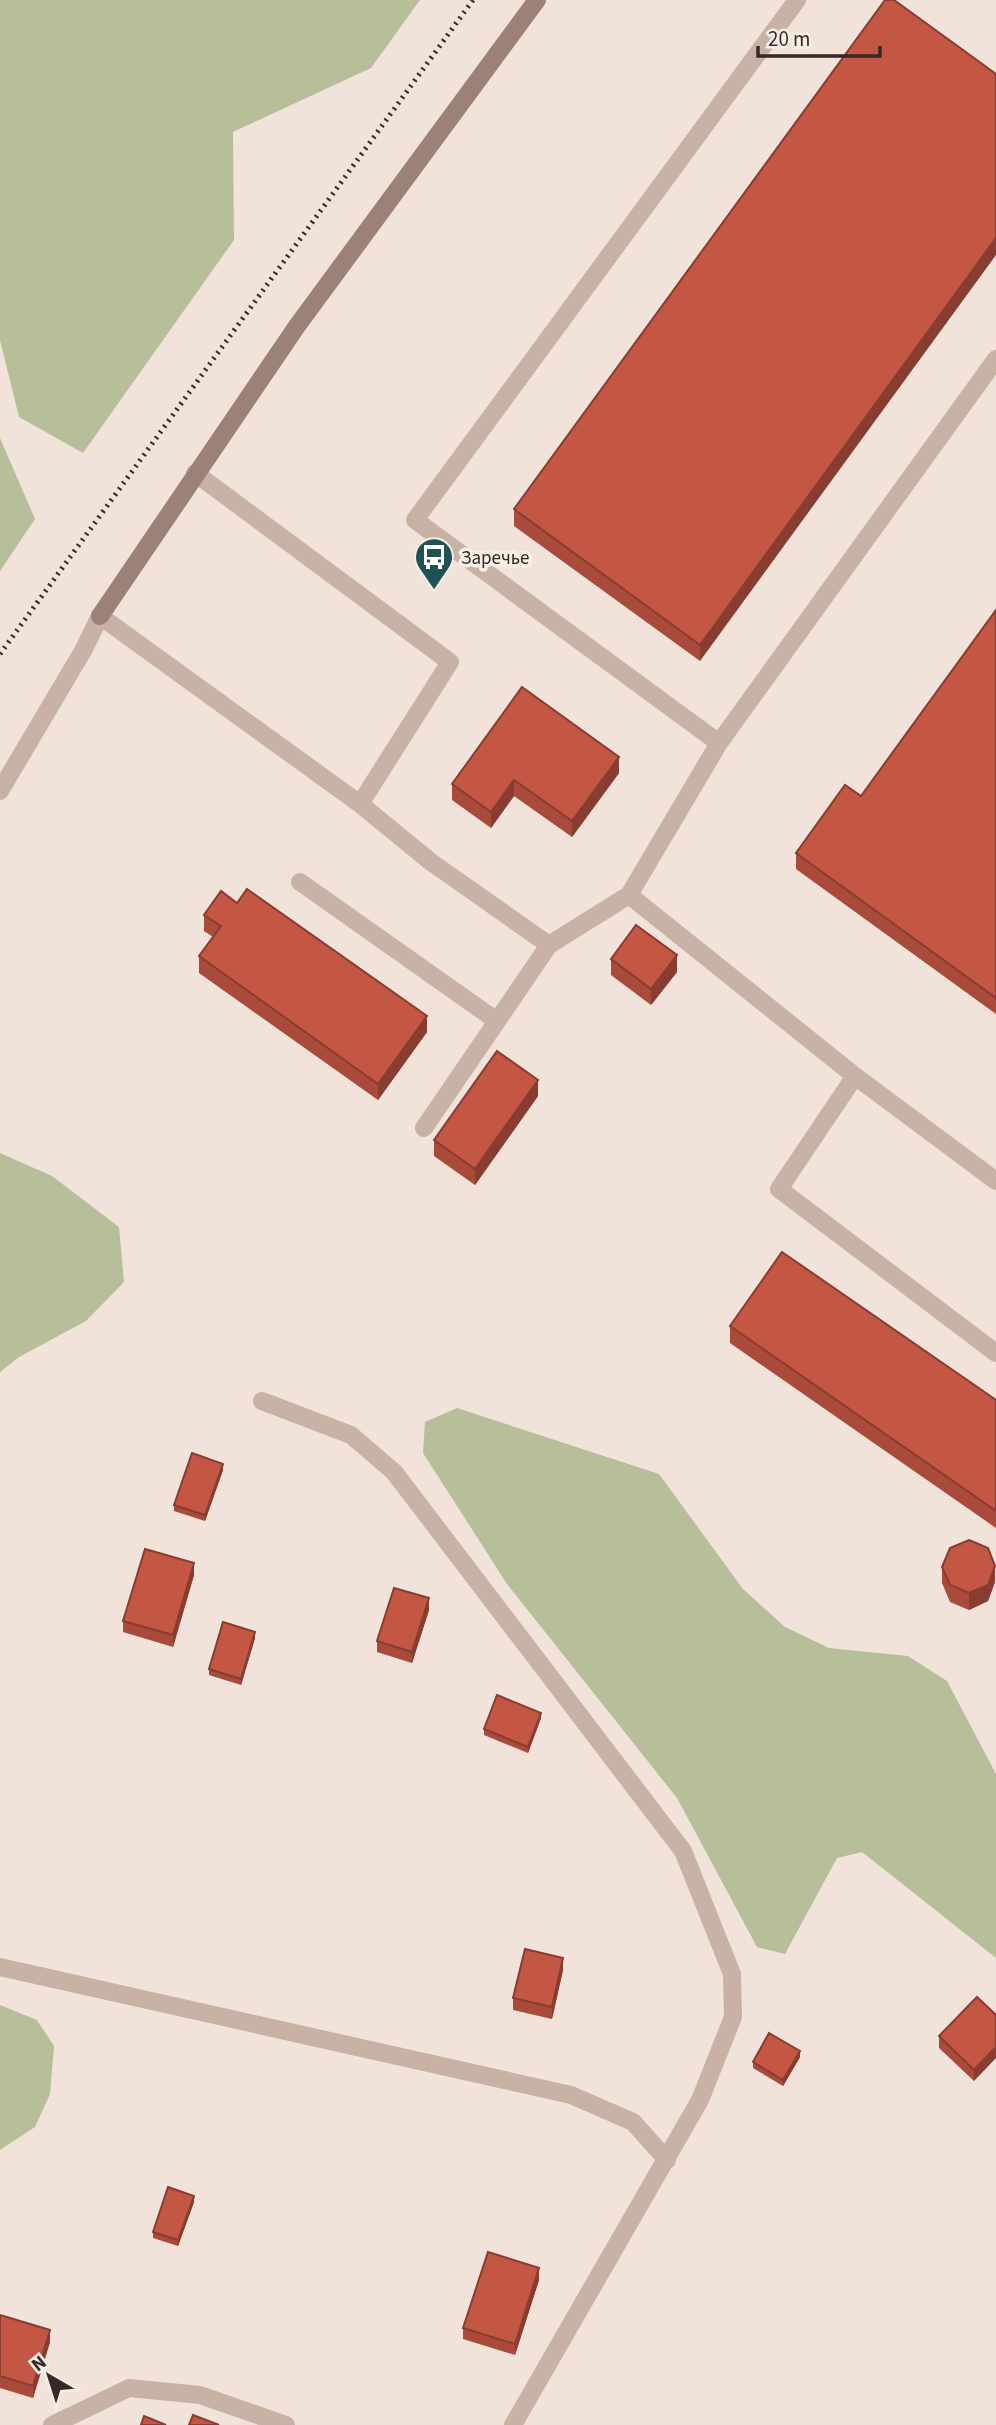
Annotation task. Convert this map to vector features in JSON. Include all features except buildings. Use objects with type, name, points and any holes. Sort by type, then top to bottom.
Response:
[{"type":"street","points":[[0,792],[84,649],[100,616],[195,473],[296,326],[537,0]]},
{"type":"street","points":[[719,743],[415,520],[797,0]]},
{"type":"street","points":[[424,1128],[549,945],[629,895],[719,743],[996,359]]},
{"type":"street","points":[[195,473],[450,662],[360,804]]},
{"type":"street","points":[[100,616],[360,804],[431,862],[549,945]]},
{"type":"street","points":[[300,881],[497,1021]]},
{"type":"street","points":[[629,895],[855,1076],[996,1181]]},
{"type":"street","points":[[855,1076],[779,1189],[996,1353]]},
{"type":"street","points":[[262,1401],[351,1435],[394,1472],[683,1851],[732,1973],[733,2017],[700,2099],[513,2425]]},
{"type":"street","points":[[0,1967],[571,2095],[633,2122],[667,2160]]},
{"type":"street","points":[[52,2425],[129,2388],[200,2395],[286,2425]]},
{"type":"green space","points":[[0,0],[420,0],[371,68],[233,132],[234,240],[83,453],[19,417],[0,340]]},
{"type":"green space","points":[[0,438],[35,519],[0,571]]},
{"type":"green space","points":[[0,1153],[52,1176],[119,1227],[124,1282],[86,1321],[19,1357],[0,1372]]},
{"type":"green space","points":[[457,1408],[659,1474],[743,1589],[785,1627],[829,1648],[908,1656],[947,1681],[996,1774],[996,1958],[862,1852],[837,1858],[785,1954],[757,1947],[677,1798],[507,1584],[423,1453],[425,1422]]},
{"type":"green space","points":[[0,2005],[37,2020],[54,2046],[50,2094],[35,2127],[0,2150]]},
{"type":"railway","points":[[0,654],[473,0]]},
{"type":"place","name":"Заречье","points":[[434,591]]}]
